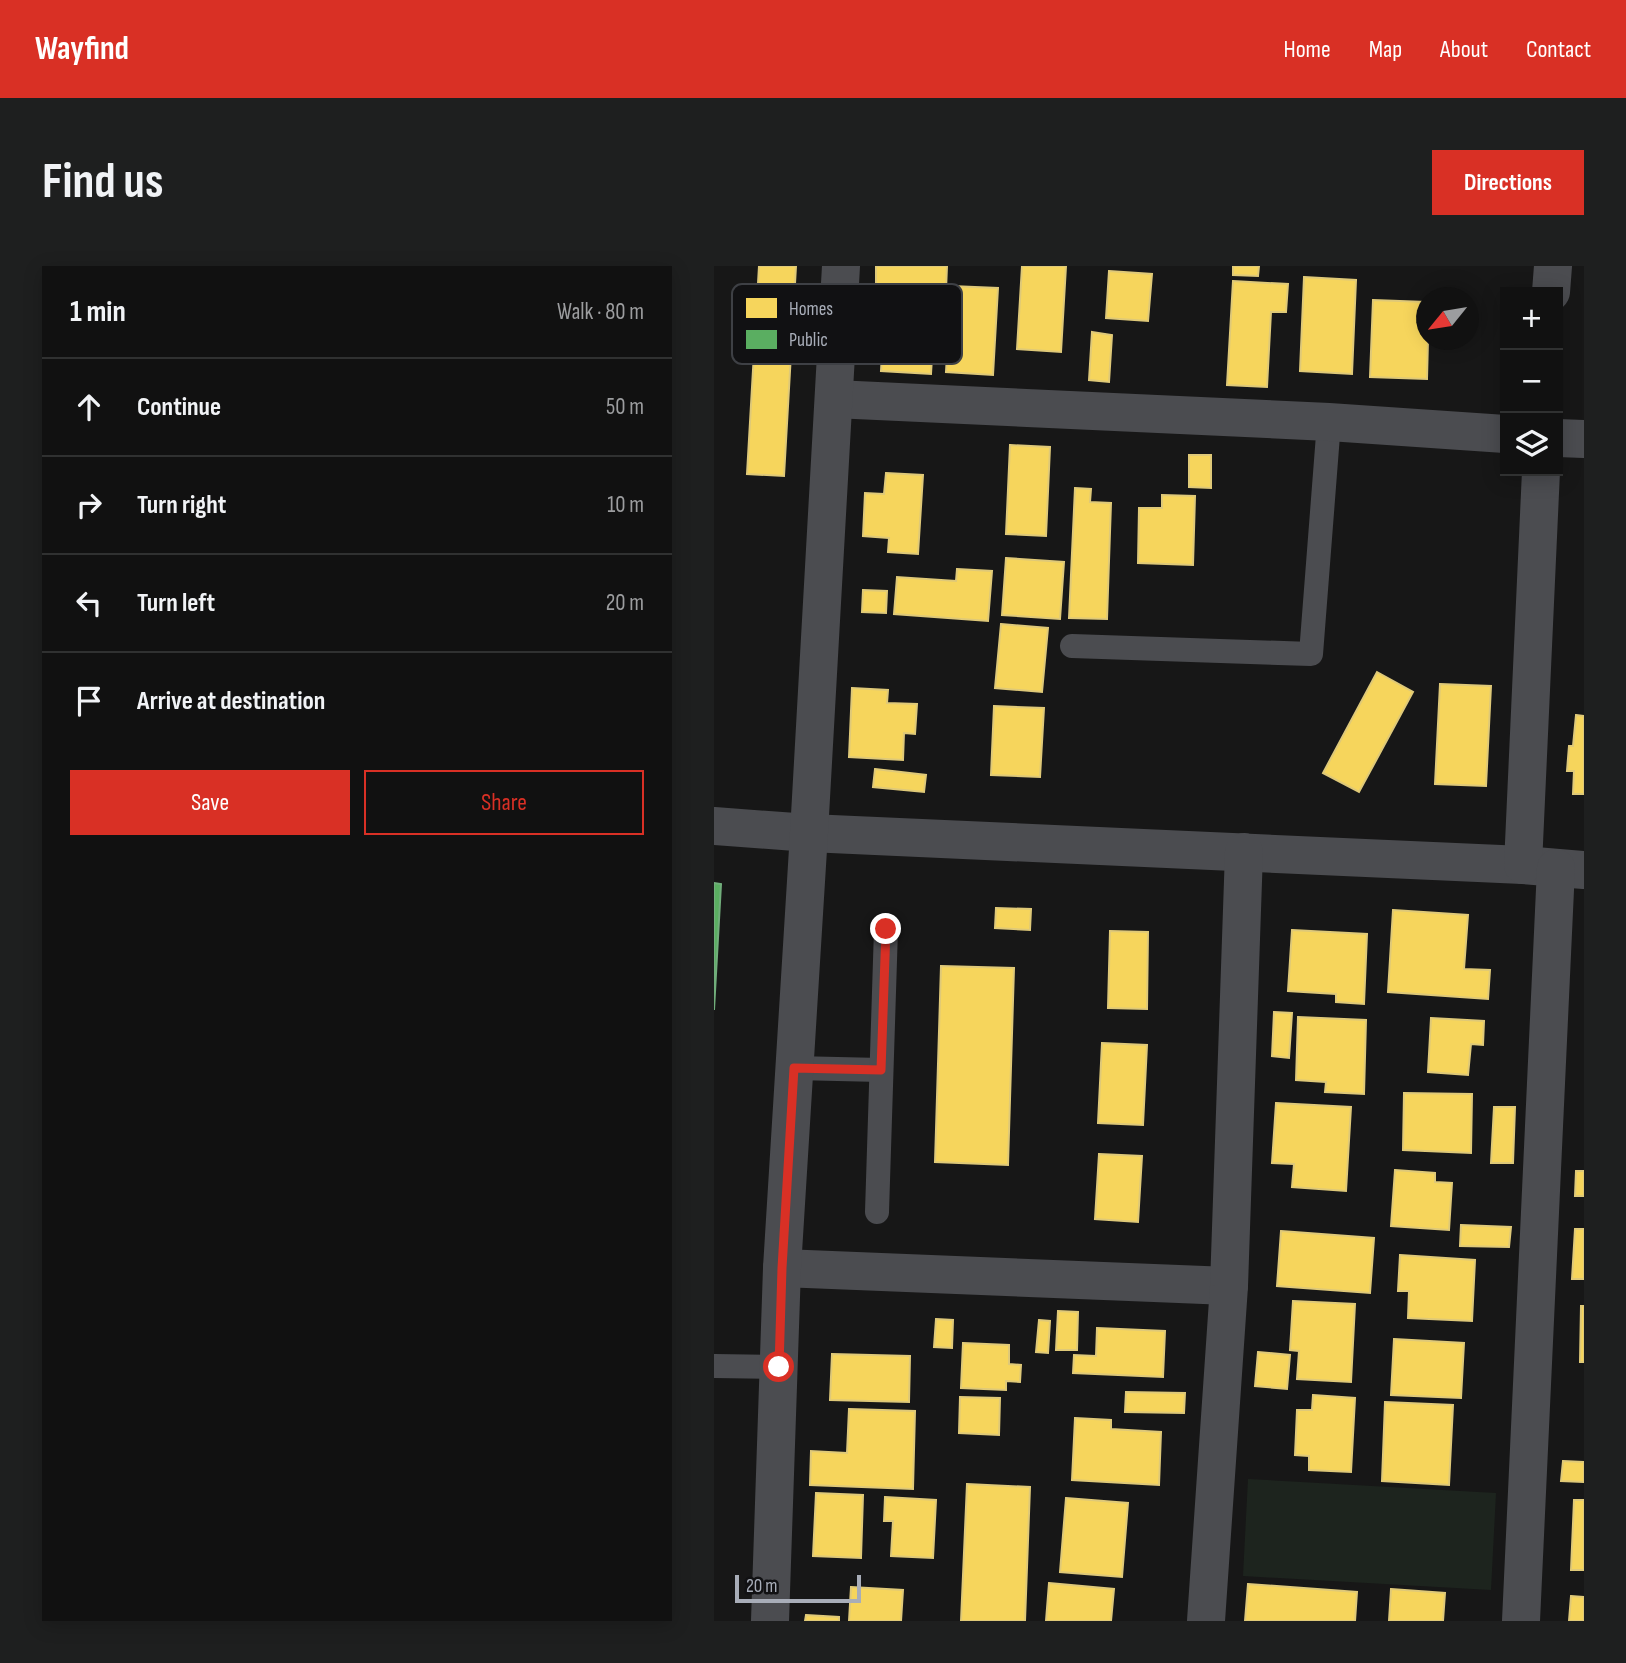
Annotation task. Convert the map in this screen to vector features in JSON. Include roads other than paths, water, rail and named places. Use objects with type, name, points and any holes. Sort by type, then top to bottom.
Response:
[{"type":"street","points":[[840,284],[841,266]]},
{"type":"street","points":[[1551,287],[1553,266]]},
{"type":"street","points":[[770,1621],[782,1268],[836,364]]},
{"type":"street","points":[[834,399],[1329,422],[1500,434]]},
{"type":"street","points":[[1563,438],[1584,439]]},
{"type":"street","points":[[1521,1621],[1554,868],[1541,476]]},
{"type":"street","points":[[714,826],[809,833],[1554,868]]},
{"type":"street","points":[[1206,1621],[1229,1286],[1244,852]]},
{"type":"street","points":[[782,1268],[1229,1286]]},
{"type":"lane","points":[[1072,646],[1311,654],[1329,422]]},
{"type":"lane","points":[[877,1212],[886,929]]},
{"type":"lane","points":[[794,1068],[881,1070]]},
{"type":"lane","points":[[714,1366],[779,1367]]}]
